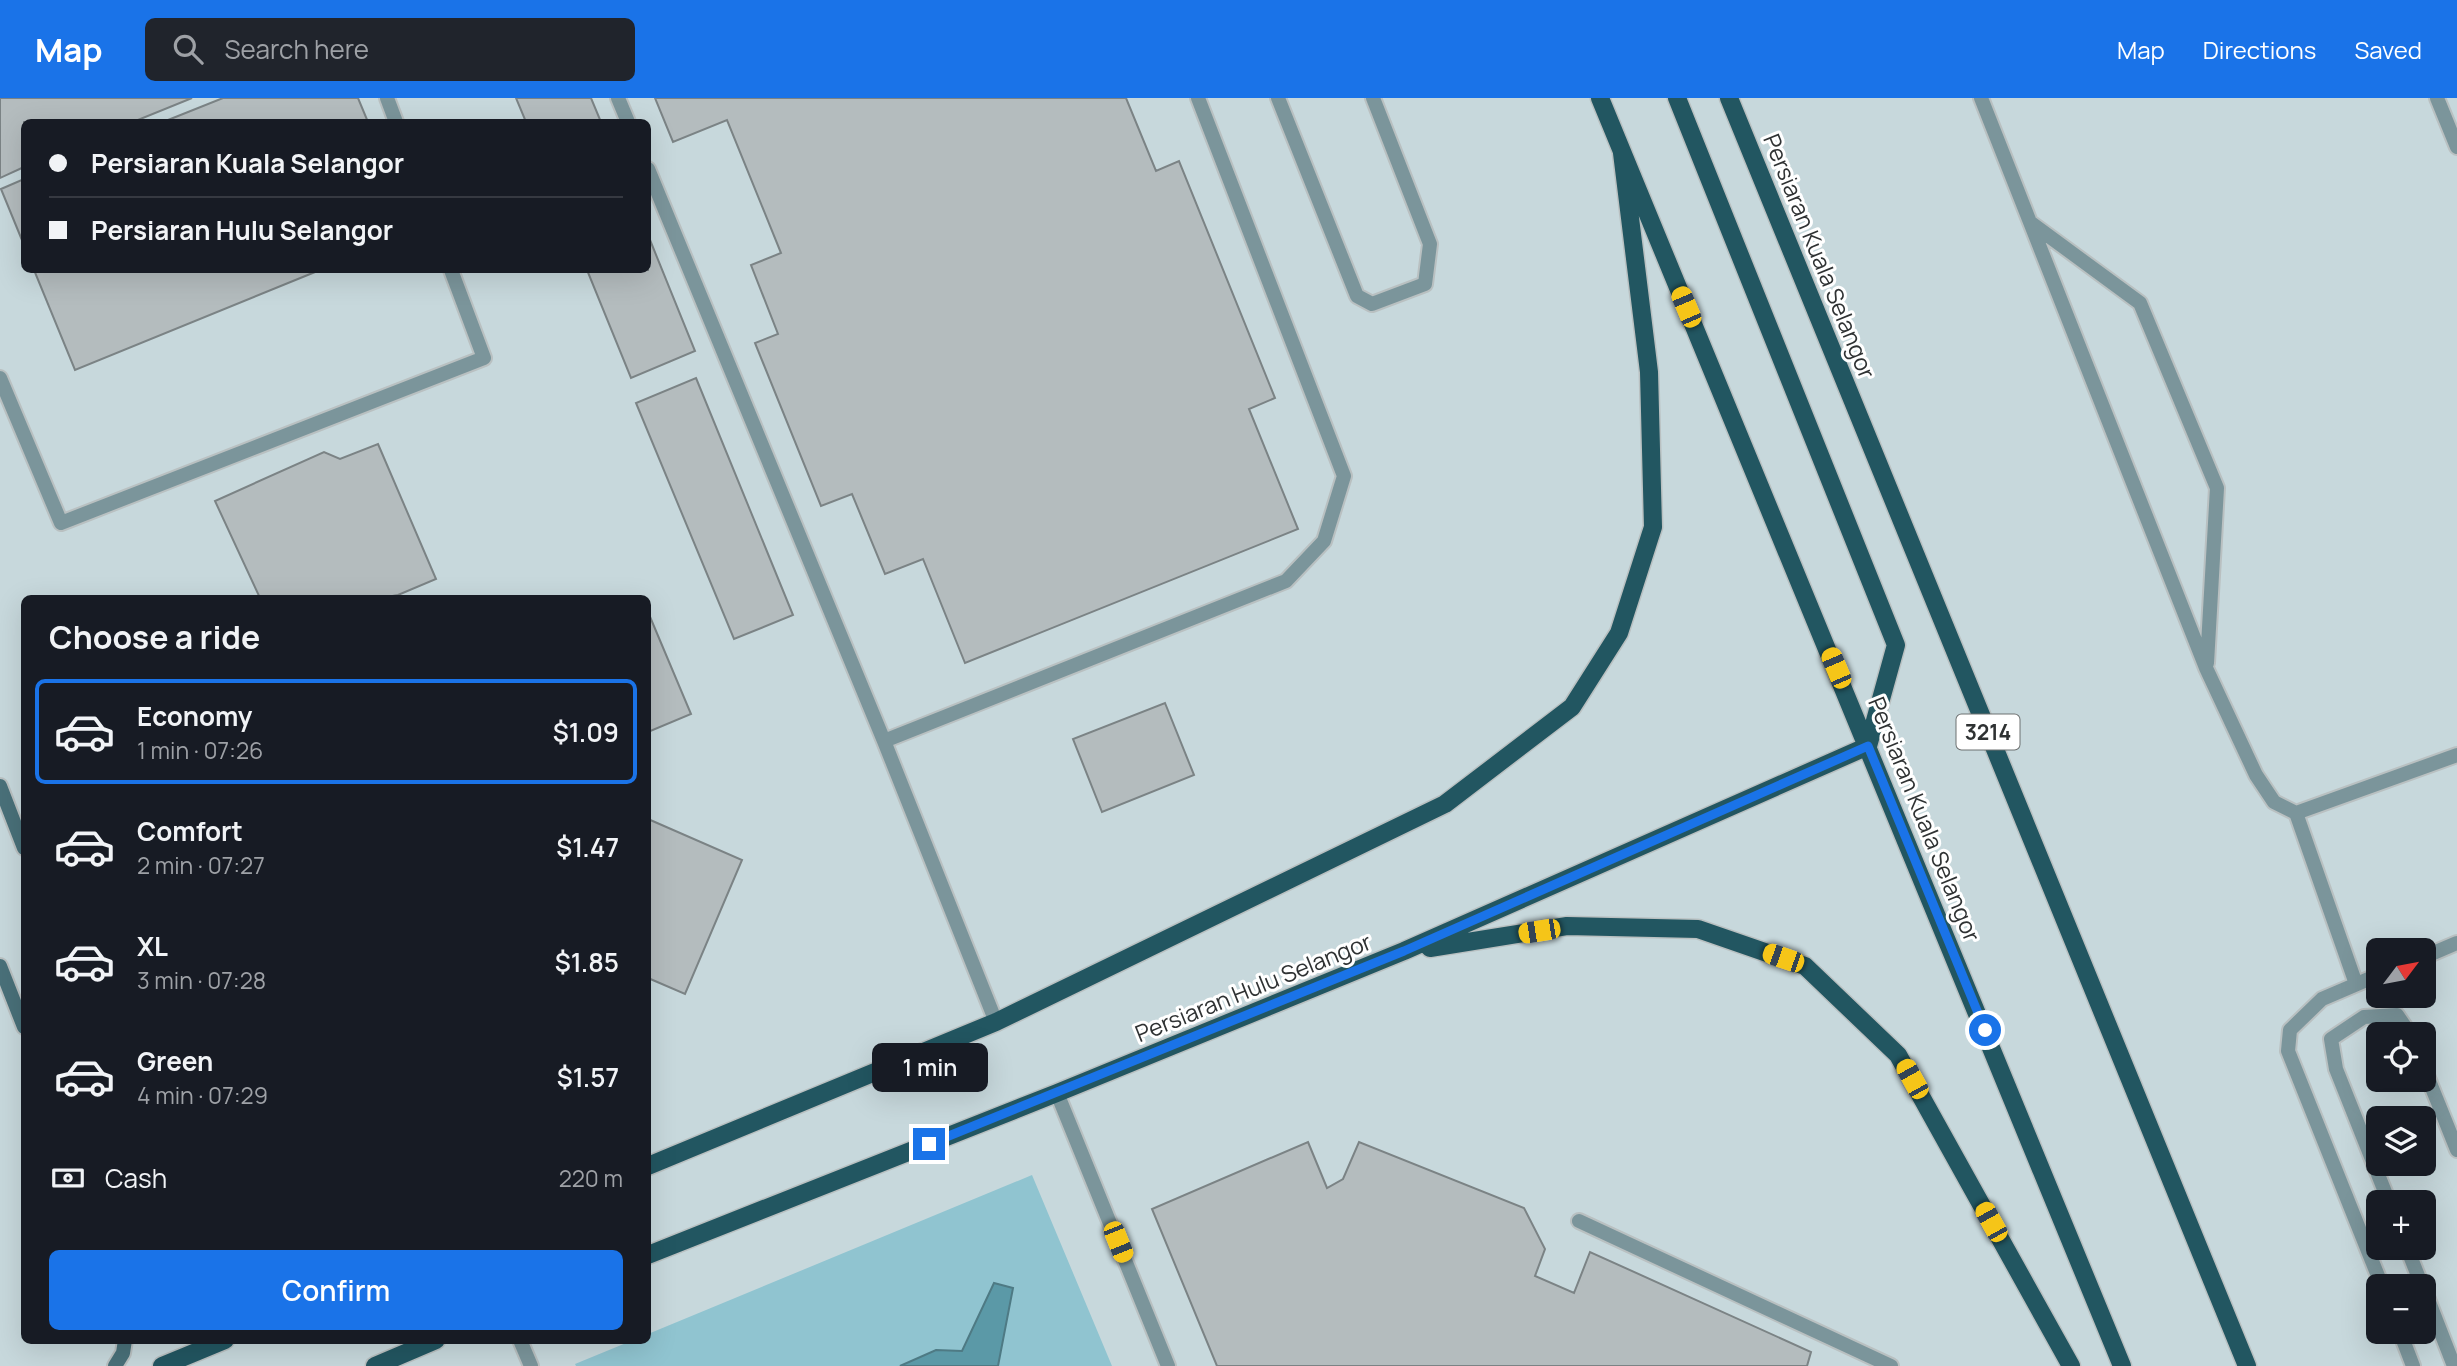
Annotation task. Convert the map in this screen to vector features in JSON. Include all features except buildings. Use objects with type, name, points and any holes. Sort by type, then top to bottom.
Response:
[{"type":"main road","name":"Persiaran Kuala Selangor","points":[[1600,98],[2122,1366]]},
{"type":"main road","points":[[1676,98],[1896,645],[1868,746]]},
{"type":"main road","name":"Persiaran Kuala Selangor","points":[[1729,98],[2247,1366]]},
{"type":"main road","points":[[651,1165],[996,1022],[1445,804],[1572,707],[1619,633],[1653,527],[1650,372],[1622,153]]},
{"type":"main road","name":"Persiaran Hulu Selangor","points":[[651,1254],[1057,1093],[1404,951],[1868,746]]},
{"type":"main road","points":[[1404,951],[1567,926],[1698,929],[1805,966],[1898,1055],[2071,1366]]},
{"type":"main road","points":[[162,1366],[215,1344]]},
{"type":"main road","points":[[375,1366],[427,1344]]},
{"type":"street","points":[[387,98],[395,119]]},
{"type":"street","points":[[618,98],[627,119]]},
{"type":"street","points":[[884,740],[1286,581],[1324,541],[1344,476],[1198,98]]},
{"type":"street","points":[[1278,98],[1357,296],[1372,304],[1425,284],[1430,244],[1373,98]]},
{"type":"street","points":[[1981,98],[2206,668],[2256,775],[2274,802],[2296,813],[2356,984]]},
{"type":"street","points":[[2437,98],[2457,147]]},
{"type":"street","points":[[651,176],[884,740],[996,1022]]},
{"type":"street","points":[[2029,222],[2140,303],[2217,488],[2206,668]]},
{"type":"street","points":[[0,378],[61,523],[484,358],[452,273]]},
{"type":"street","points":[[2296,813],[2457,755]]},
{"type":"street","points":[[0,786],[21,840]]},
{"type":"street","points":[[2436,952],[2457,943]]},
{"type":"street","points":[[0,965],[21,1019]]},
{"type":"street","points":[[2366,980],[2322,999],[2290,1030],[2288,1051],[2377,1274]]},
{"type":"street","points":[[2384,1190],[2336,1069],[2331,1039],[2364,1017],[2398,1015],[2402,1022]]},
{"type":"street","points":[[2434,1092],[2457,1150]]},
{"type":"street","points":[[1057,1093],[1168,1366]]},
{"type":"street","points":[[1580,1221],[1891,1366]]},
{"type":"street","points":[[2436,1321],[2454,1366]]},
{"type":"street","points":[[115,1366],[123,1353],[124,1344]]},
{"type":"street","points":[[522,1344],[531,1366]]},
{"type":"street","points":[[2405,1344],[2413,1366]]},
{"type":"shaded area","points":[[0,98],[2457,98],[2457,1366],[0,1366]]},
{"type":"shaded area","points":[[1032,1175],[1112,1366],[575,1364],[624,1344],[651,1344],[651,1333]]},
{"type":"shaded area","points":[[994,1283],[1013,1288],[998,1366],[900,1366],[936,1350],[962,1351]]},
{"type":"route","points":[[929,1144],[1404,951],[1868,746],[1985,1030]]}]
